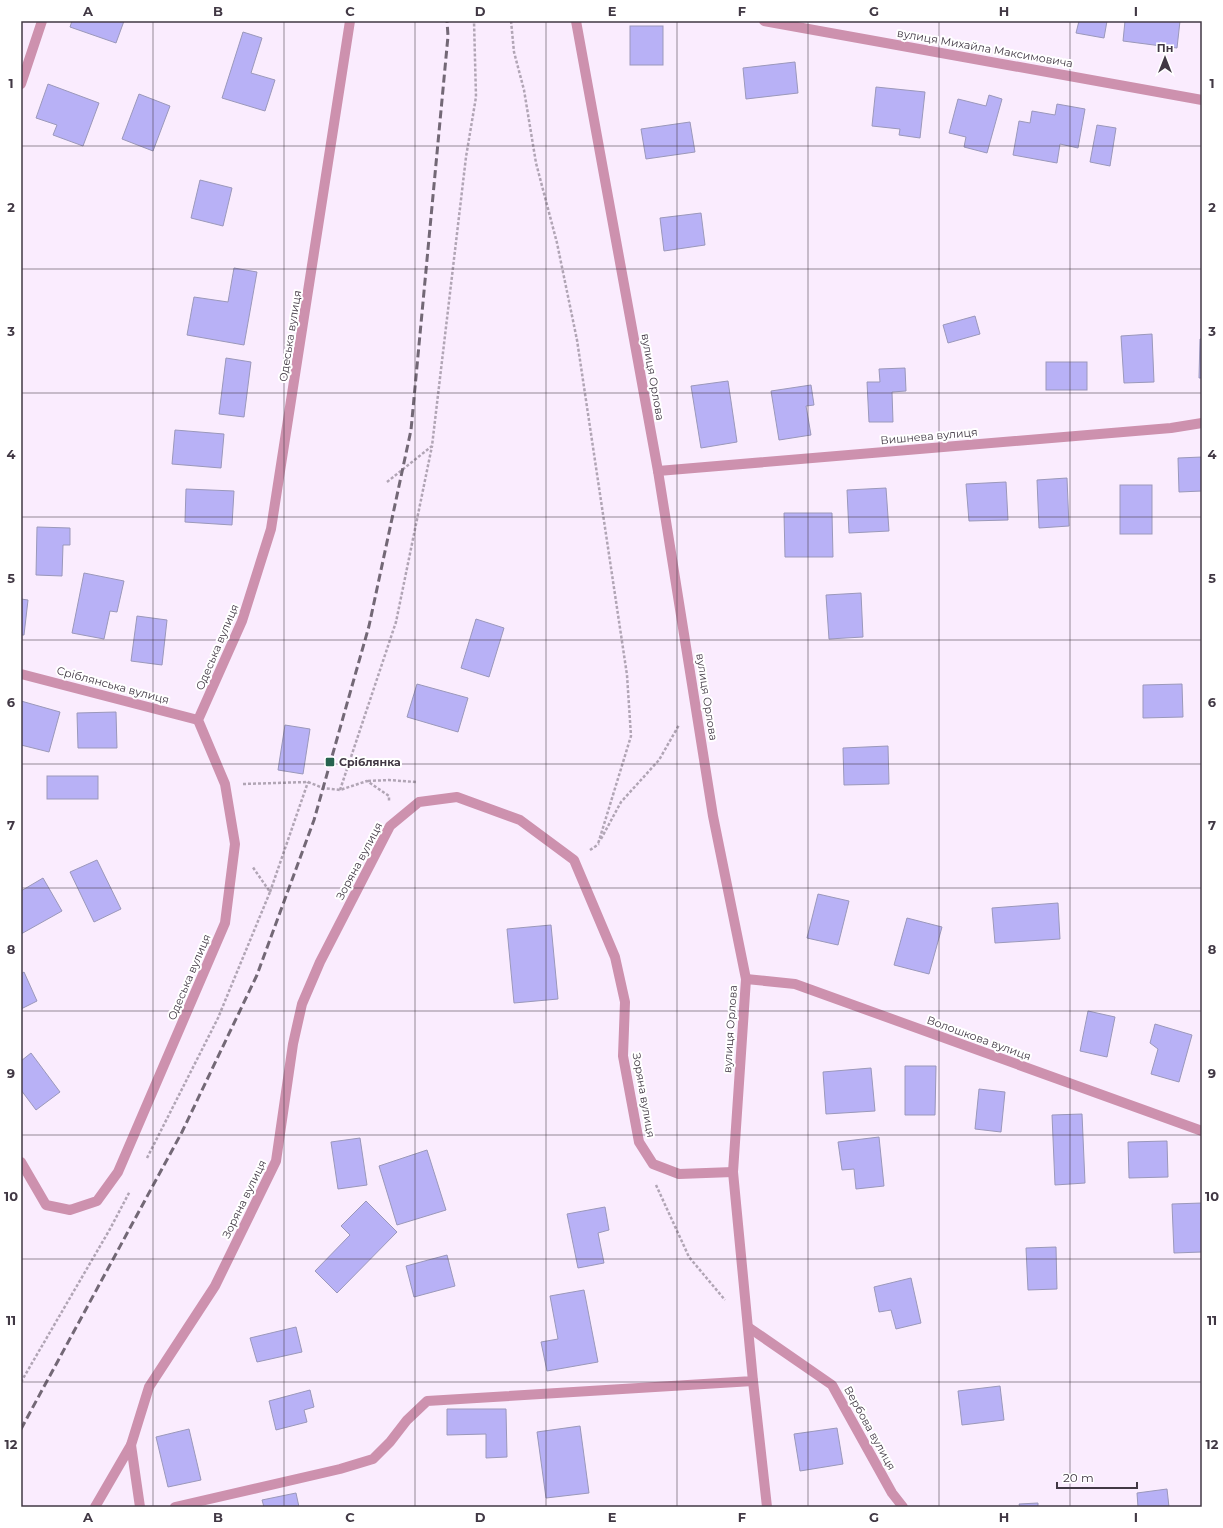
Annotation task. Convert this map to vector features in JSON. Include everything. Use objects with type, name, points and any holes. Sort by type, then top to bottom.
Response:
[{"type":"street","points":[[21,84],[42,21]]},
{"type":"street","name":"Одеська вулиця","points":[[21,1162],[46,1205],[70,1210],[97,1201],[118,1172],[225,924],[235,844],[225,784],[198,720],[242,620],[271,529],[350,21]]},
{"type":"street","name":"вулиця Орлова","points":[[576,21],[658,471],[713,816],[746,979],[733,1172],[753,1381],[767,1507]]},
{"type":"street","name":"вулиця Михайла Максимовича","points":[[764,21],[1202,100]]},
{"type":"street","name":"Вишнева вулиця","points":[[658,471],[1171,428],[1202,423]]},
{"type":"street","name":"Сріблянська вулиця","points":[[21,674],[198,720]]},
{"type":"street","name":"Зоряна вулиця","points":[[95,1507],[131,1445],[149,1387],[216,1286],[276,1161],[294,1044],[302,1004],[320,962],[390,826],[419,802],[457,797],[520,820],[574,860],[615,957],[625,1002],[623,1056],[639,1142],[653,1164],[679,1174],[733,1172]]},
{"type":"street","name":"Волошкова вулиця","points":[[746,979],[795,984],[1202,1131]]},
{"type":"street","name":"Вербова вулиця","points":[[748,1327],[832,1386],[892,1493],[903,1507]]},
{"type":"street","points":[[175,1507],[340,1469],[373,1459],[390,1442],[407,1420],[427,1402],[753,1381]]},
{"type":"street","name":"Зоряна вулиця","points":[[131,1445],[140,1507]]},
{"type":"path","points":[[340,790],[396,622],[432,446],[466,157],[476,97],[474,21]]},
{"type":"path","points":[[511,21],[514,52],[524,90],[536,163],[557,243],[577,340],[627,675],[631,736],[598,844]]},
{"type":"path","points":[[387,482],[432,446]]},
{"type":"path","points":[[574,860],[598,844],[621,802],[659,760],[695,698]]},
{"type":"path","points":[[225,784],[308,782],[323,788],[340,790],[367,781],[389,796],[390,826]]},
{"type":"path","points":[[270,892],[308,782]]},
{"type":"path","points":[[654,1180],[689,1257],[748,1327]]},
{"type":"building","points":[[72,21],[124,21],[116,43],[70,27]]},
{"type":"building","points":[[1079,21],[1107,21],[1104,38],[1076,33]]},
{"type":"building","points":[[1125,21],[1180,21],[1177,48],[1123,41]]},
{"type":"building","points":[[630,26],[663,26],[663,65],[630,65]]},
{"type":"building","points":[[243,32],[262,38],[251,73],[275,80],[265,111],[222,98]]},
{"type":"building","points":[[795,62],[798,93],[746,99],[743,68]]},
{"type":"building","points":[[48,84],[99,103],[83,146],[53,135],[57,125],[36,118]]},
{"type":"building","points":[[876,87],[925,92],[920,138],[899,135],[900,129],[872,126]]},
{"type":"building","points":[[139,94],[170,106],[153,151],[122,139]]},
{"type":"building","points":[[989,95],[1002,99],[987,153],[964,147],[966,137],[949,133],[958,99],[986,106]]},
{"type":"building","points":[[1057,104],[1085,109],[1078,148],[1060,144],[1057,163],[1013,155],[1019,121],[1030,123],[1032,111],[1055,115]]},
{"type":"building","points":[[690,122],[695,152],[646,159],[641,129]]},
{"type":"building","points":[[1097,125],[1116,128],[1110,166],[1090,162]]},
{"type":"building","points":[[200,180],[232,188],[223,226],[191,218]]},
{"type":"building","points":[[701,213],[705,245],[664,251],[660,218]]},
{"type":"building","points":[[234,268],[257,272],[244,345],[187,335],[194,297],[228,302]]},
{"type":"building","points":[[975,316],[980,334],[948,343],[943,325]]},
{"type":"building","points":[[1152,334],[1154,382],[1124,383],[1121,336]]},
{"type":"building","points":[[1200,339],[1202,339],[1202,378],[1199,378]]},
{"type":"building","points":[[226,358],[251,362],[244,417],[219,414]]},
{"type":"building","points":[[1046,362],[1087,362],[1087,390],[1046,390]]},
{"type":"building","points":[[905,368],[906,391],[892,392],[893,422],[869,422],[867,382],[880,382],[879,369]]},
{"type":"building","points":[[728,381],[737,442],[701,448],[691,386]]},
{"type":"building","points":[[811,385],[814,405],[806,406],[811,435],[779,440],[771,391]]},
{"type":"building","points":[[175,430],[224,434],[221,468],[172,464]]},
{"type":"building","points":[[1202,457],[1202,491],[1179,492],[1178,458]]},
{"type":"building","points":[[1067,478],[1069,526],[1039,528],[1037,480]]},
{"type":"building","points":[[1006,482],[1008,520],[969,521],[966,484]]},
{"type":"building","points":[[1120,485],[1152,485],[1152,534],[1120,534]]},
{"type":"building","points":[[886,488],[889,531],[849,533],[847,490]]},
{"type":"building","points":[[186,489],[234,491],[232,525],[185,522]]},
{"type":"building","points":[[784,513],[832,513],[833,557],[785,557]]},
{"type":"building","points":[[37,527],[70,528],[70,545],[63,545],[62,576],[36,575]]},
{"type":"building","points":[[84,573],[124,581],[117,612],[110,611],[104,639],[72,633]]},
{"type":"building","points":[[861,593],[863,637],[829,639],[826,595]]},
{"type":"building","points":[[21,599],[28,600],[24,635],[21,635]]},
{"type":"building","points":[[137,616],[167,620],[162,665],[131,661]]},
{"type":"building","points":[[476,619],[504,628],[489,677],[461,668]]},
{"type":"building","points":[[417,684],[468,698],[458,732],[407,717]]},
{"type":"building","points":[[1182,684],[1183,717],[1143,718],[1143,685]]},
{"type":"building","points":[[21,701],[60,712],[49,752],[21,745]]},
{"type":"building","points":[[116,712],[117,748],[78,748],[77,713]]},
{"type":"building","points":[[285,725],[310,729],[303,774],[278,770]]},
{"type":"building","points":[[888,746],[889,784],[844,785],[843,748]]},
{"type":"building","points":[[47,776],[98,776],[98,799],[47,799]]},
{"type":"building","points":[[97,860],[121,909],[94,922],[70,872]]},
{"type":"building","points":[[43,878],[62,911],[21,934],[21,891]]},
{"type":"building","points":[[818,894],[849,901],[838,945],[807,938]]},
{"type":"building","points":[[1058,903],[1060,939],[995,943],[992,908]]},
{"type":"building","points":[[907,918],[942,927],[929,974],[894,965]]},
{"type":"building","points":[[551,925],[558,999],[514,1003],[507,929]]},
{"type":"building","points":[[24,972],[37,1001],[21,1009],[21,974]]},
{"type":"building","points":[[1088,1011],[1115,1017],[1107,1057],[1080,1051]]},
{"type":"building","points":[[1155,1024],[1192,1035],[1179,1082],[1151,1074],[1158,1049],[1150,1043]]},
{"type":"building","points":[[31,1053],[60,1092],[36,1110],[21,1090],[21,1061]]},
{"type":"building","points":[[905,1066],[936,1066],[935,1115],[905,1115]]},
{"type":"building","points":[[871,1068],[875,1111],[826,1114],[823,1072]]},
{"type":"building","points":[[979,1089],[1005,1092],[1001,1132],[975,1129]]},
{"type":"building","points":[[1082,1114],[1085,1183],[1055,1185],[1052,1115]]},
{"type":"building","points":[[879,1137],[884,1186],[856,1189],[854,1169],[842,1170],[838,1142]]},
{"type":"building","points":[[360,1138],[367,1185],[338,1189],[331,1142]]},
{"type":"building","points":[[1167,1141],[1168,1177],[1129,1178],[1128,1142]]},
{"type":"building","points":[[427,1150],[446,1210],[397,1225],[379,1166]]},
{"type":"building","points":[[366,1201],[397,1232],[337,1293],[315,1271],[350,1235],[341,1226]]},
{"type":"building","points":[[1202,1203],[1202,1252],[1174,1253],[1172,1204]]},
{"type":"building","points":[[605,1207],[609,1230],[598,1233],[604,1263],[578,1268],[567,1214]]},
{"type":"building","points":[[1056,1247],[1057,1289],[1028,1290],[1026,1248]]},
{"type":"building","points":[[447,1255],[455,1286],[414,1297],[406,1266]]},
{"type":"building","points":[[911,1278],[921,1323],[896,1329],[891,1310],[879,1312],[874,1287]]},
{"type":"building","points":[[584,1290],[598,1362],[547,1371],[541,1342],[558,1339],[550,1296]]},
{"type":"building","points":[[296,1327],[302,1352],[257,1362],[250,1338]]},
{"type":"building","points":[[1000,1386],[1004,1420],[962,1425],[958,1391]]},
{"type":"building","points":[[310,1390],[314,1407],[304,1410],[307,1422],[276,1430],[269,1401]]},
{"type":"building","points":[[447,1409],[506,1409],[507,1457],[486,1458],[486,1434],[447,1435]]},
{"type":"building","points":[[580,1426],[589,1493],[546,1498],[537,1432]]},
{"type":"building","points":[[837,1428],[843,1464],[800,1471],[794,1434]]},
{"type":"building","points":[[189,1429],[201,1480],[168,1487],[156,1437]]},
{"type":"building","points":[[1167,1489],[1169,1507],[1138,1507],[1137,1493]]},
{"type":"building","points":[[296,1493],[299,1507],[264,1507],[262,1500]]},
{"type":"building","points":[[1038,1503],[1038,1507],[1020,1507],[1019,1504]]},
{"type":"railway","points":[[21,1429],[182,1132],[257,975],[314,820],[369,626],[411,430],[448,36],[447,21]]},
{"type":"place","name":"Сріблянка","points":[[330,762]]}]
